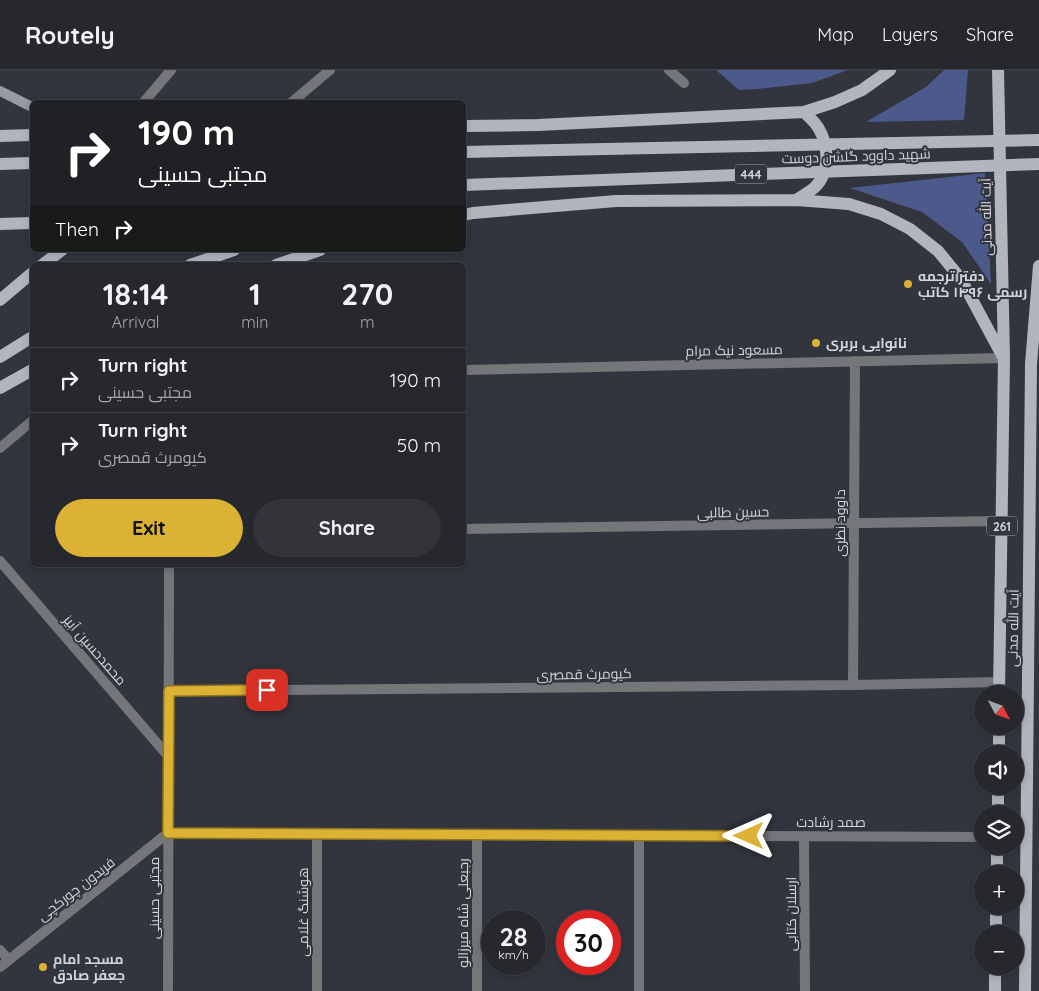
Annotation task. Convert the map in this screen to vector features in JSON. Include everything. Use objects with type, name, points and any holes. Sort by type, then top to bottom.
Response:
[{"type":"main road","points":[[466,126],[538,125],[804,112],[835,102],[862,90],[890,70]]},
{"type":"main road","name":"آیت الله مدنی","points":[[998,70],[1004,358],[1000,685]]},
{"type":"main road","points":[[796,200],[816,186],[822,178],[826,165],[826,147],[819,128],[804,112]]},
{"type":"main road","points":[[0,136],[30,135]]},
{"type":"main road","name":"شهید داوود گلشن دوست","points":[[466,152],[1039,140]]},
{"type":"main road","points":[[0,164],[30,163]]},
{"type":"main road","name":"شهید داوود گلشن دوست","points":[[466,185],[1039,164]]},
{"type":"main road","points":[[466,215],[616,201],[796,200],[849,204],[881,214],[910,229],[938,251],[961,278],[1004,358]]},
{"type":"main road","points":[[0,224],[30,223]]},
{"type":"main road","points":[[46,262],[59,252]]},
{"type":"main road","points":[[199,262],[228,252]]},
{"type":"main road","points":[[285,262],[314,252]]},
{"type":"main road","name":"آیت الله مدنی","points":[[1025,991],[1031,364],[1039,266]]},
{"type":"main road","points":[[0,300],[30,274]]},
{"type":"main road","points":[[0,357],[30,338]]},
{"type":"main road","points":[[0,388],[30,371]]},
{"type":"main road","points":[[1031,388],[1039,401]]},
{"type":"main road","points":[[1030,498],[1039,473]]},
{"type":"main road","points":[[995,975],[995,991]]},
{"type":"street","points":[[146,100],[171,70]]},
{"type":"street","points":[[294,100],[330,70]]},
{"type":"street","points":[[669,70],[684,83]]},
{"type":"street","points":[[0,91],[30,106]]},
{"type":"street","name":"مسعود نیک مرام","points":[[466,370],[1004,358]]},
{"type":"street","name":"داوود نظری","points":[[854,685],[855,361]]},
{"type":"street","points":[[0,448],[30,423]]},
{"type":"street","name":"حسین طالبی","points":[[466,529],[1002,521]]},
{"type":"street","name":"محمدحسین آبیز","points":[[0,561],[169,757]]},
{"type":"street","name":"مجتبی حسینی","points":[[168,991],[170,567]]},
{"type":"street","name":"کیومرث قمصری","points":[[169,691],[854,685],[974,687]]},
{"type":"street","name":"صمد رشادت","points":[[168,833],[974,837]]},
{"type":"street","name":"فریدون چورکچی","points":[[0,967],[168,833]]},
{"type":"street","name":"هوشنگ غلامی","points":[[316,991],[317,834]]},
{"type":"street","name":"رجبعلی شاه میرزالو","points":[[477,834],[477,991]]},
{"type":"street","points":[[639,835],[640,991]]},
{"type":"street","name":"ارسلان کتابی","points":[[804,836],[805,991]]},
{"type":"street","points":[[0,950],[8,960]]},
{"type":"shaded area","points":[[716,70],[848,70],[812,83],[739,90]]},
{"type":"shaded area","points":[[944,70],[968,70],[964,120],[866,122],[926,87]]},
{"type":"shaded area","points":[[985,173],[991,284],[962,242],[922,212],[850,188]]},
{"type":"place","name":"دفتر ترجمه رسمی ۱۴۹۶ کاتب","points":[[908,284]]},
{"type":"place","name":"نانوایی بربری","points":[[816,343]]},
{"type":"place","name":"مسجد امام جعفر صادق","points":[[43,967]]},
{"type":"route","points":[[267,690],[169,691],[168,833],[749,836]]}]
